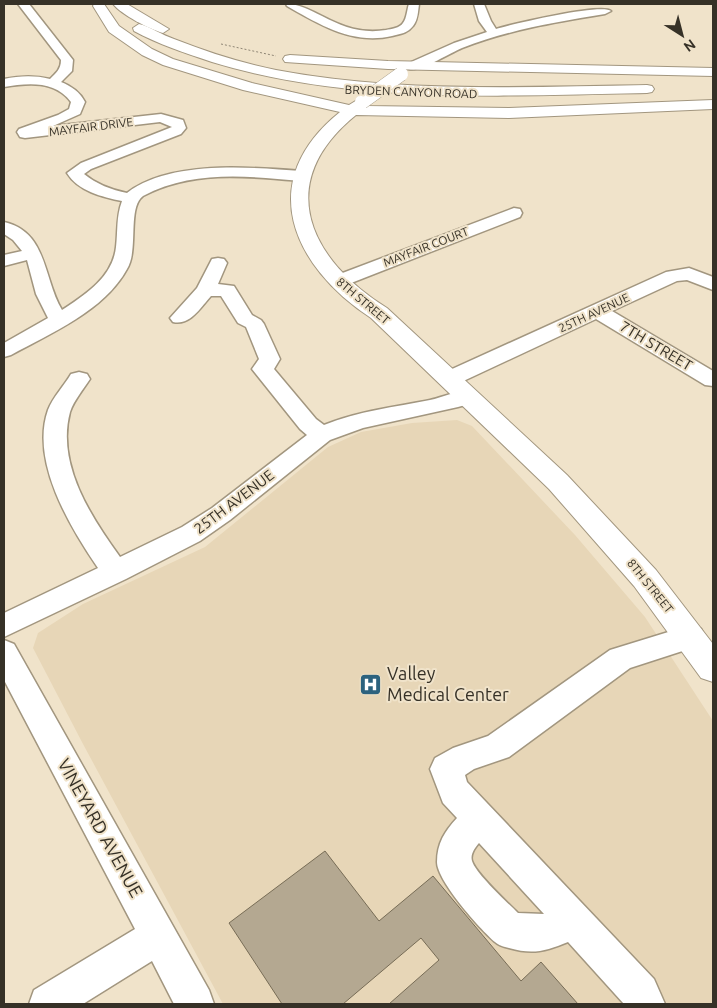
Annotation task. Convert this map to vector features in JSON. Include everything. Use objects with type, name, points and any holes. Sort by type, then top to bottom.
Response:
[{"type":"main road","points":[[102,4],[114,29],[147,52],[168,62],[215,78],[320,105],[327,113],[323,137]]},
{"type":"main road","name":"BRYDEN CANYON ROAD","points":[[102,4],[143,30],[186,48],[240,66],[322,82],[422,90],[663,89]]},
{"type":"main road","name":"BRYDEN CANYON ROAD","points":[[102,4],[133,33],[176,52],[233,69],[317,86],[421,95],[713,93]]},
{"type":"main road","points":[[119,4],[160,28],[224,46]]},
{"type":"main road","points":[[281,57],[407,70],[713,72]]},
{"type":"main road","name":"8TH STREET","points":[[407,70],[338,121],[323,137],[307,161],[298,196],[299,215],[305,232],[316,252],[339,281],[363,304],[379,313],[558,482],[645,578],[713,668]]},
{"type":"main road","points":[[308,101],[357,106],[509,113],[713,104]]},
{"type":"street","points":[[4,83],[37,79],[52,83],[65,72],[68,66],[67,60],[23,4]]},
{"type":"street","points":[[291,4],[337,29],[351,34],[367,36],[382,35],[406,27],[410,22],[414,4]]},
{"type":"street","points":[[479,4],[485,21],[494,34]]},
{"type":"street","name":"8TH STREET","points":[[407,70],[457,45],[552,20],[605,11]]},
{"type":"street","name":"MAYFAIR DRIVE","points":[[52,83],[76,98],[78,102],[75,111],[62,118],[24,132],[25,134],[161,118],[178,123],[179,128],[176,131],[75,172],[80,180],[121,197],[131,198]]},
{"type":"street","points":[[4,351],[59,320],[97,293],[117,272],[125,253],[124,223],[131,198],[152,186],[201,174],[233,172],[302,176]]},
{"type":"street","name":"MAYFAIR COURT","points":[[339,281],[514,213]]},
{"type":"street","points":[[4,227],[20,238],[36,258],[47,302],[59,320]]},
{"type":"street","points":[[4,261],[33,253]]},
{"type":"street","points":[[180,318],[206,290],[218,262]]},
{"type":"street","name":"25TH AVENUE","points":[[450,379],[599,312],[673,276],[689,274],[713,284]]},
{"type":"street","points":[[206,290],[228,290],[245,319],[254,324],[270,359],[263,369],[308,424],[322,435]]},
{"type":"street","name":"7TH STREET","points":[[599,312],[713,380]]},
{"type":"street","points":[[79,379],[59,411],[54,435],[56,458],[65,486],[98,547],[116,572]]},
{"type":"street","name":"25TH AVENUE","points":[[4,626],[116,572],[198,529],[221,514],[322,435],[360,420],[422,410],[468,397]]},
{"type":"street","points":[[645,1004],[640,993],[455,792],[446,768],[464,758],[498,747],[620,659],[691,637]]},
{"type":"street","name":"VINEYARD AVENUE","points":[[4,652],[194,1004]]},
{"type":"street","points":[[478,818],[456,845],[454,864],[473,891],[509,930],[541,934],[574,921]]},
{"type":"street","points":[[48,1004],[158,936]]},
{"type":"path","points":[[224,46],[281,57]]},
{"type":"shaded area","name":"Valley Medical Center","points":[[457,420],[472,426],[575,535],[645,617],[713,721],[713,1004],[223,1004],[33,648],[38,633],[83,604],[205,547],[328,447],[361,432],[412,423]]},
{"type":"building","points":[[325,851],[379,921],[433,876],[521,981],[541,962],[578,1004],[389,1004],[439,960],[421,938],[343,1004],[282,1004],[229,923]]},
{"type":"place","name":"Valley Medical Center","points":[[371,684]]}]
